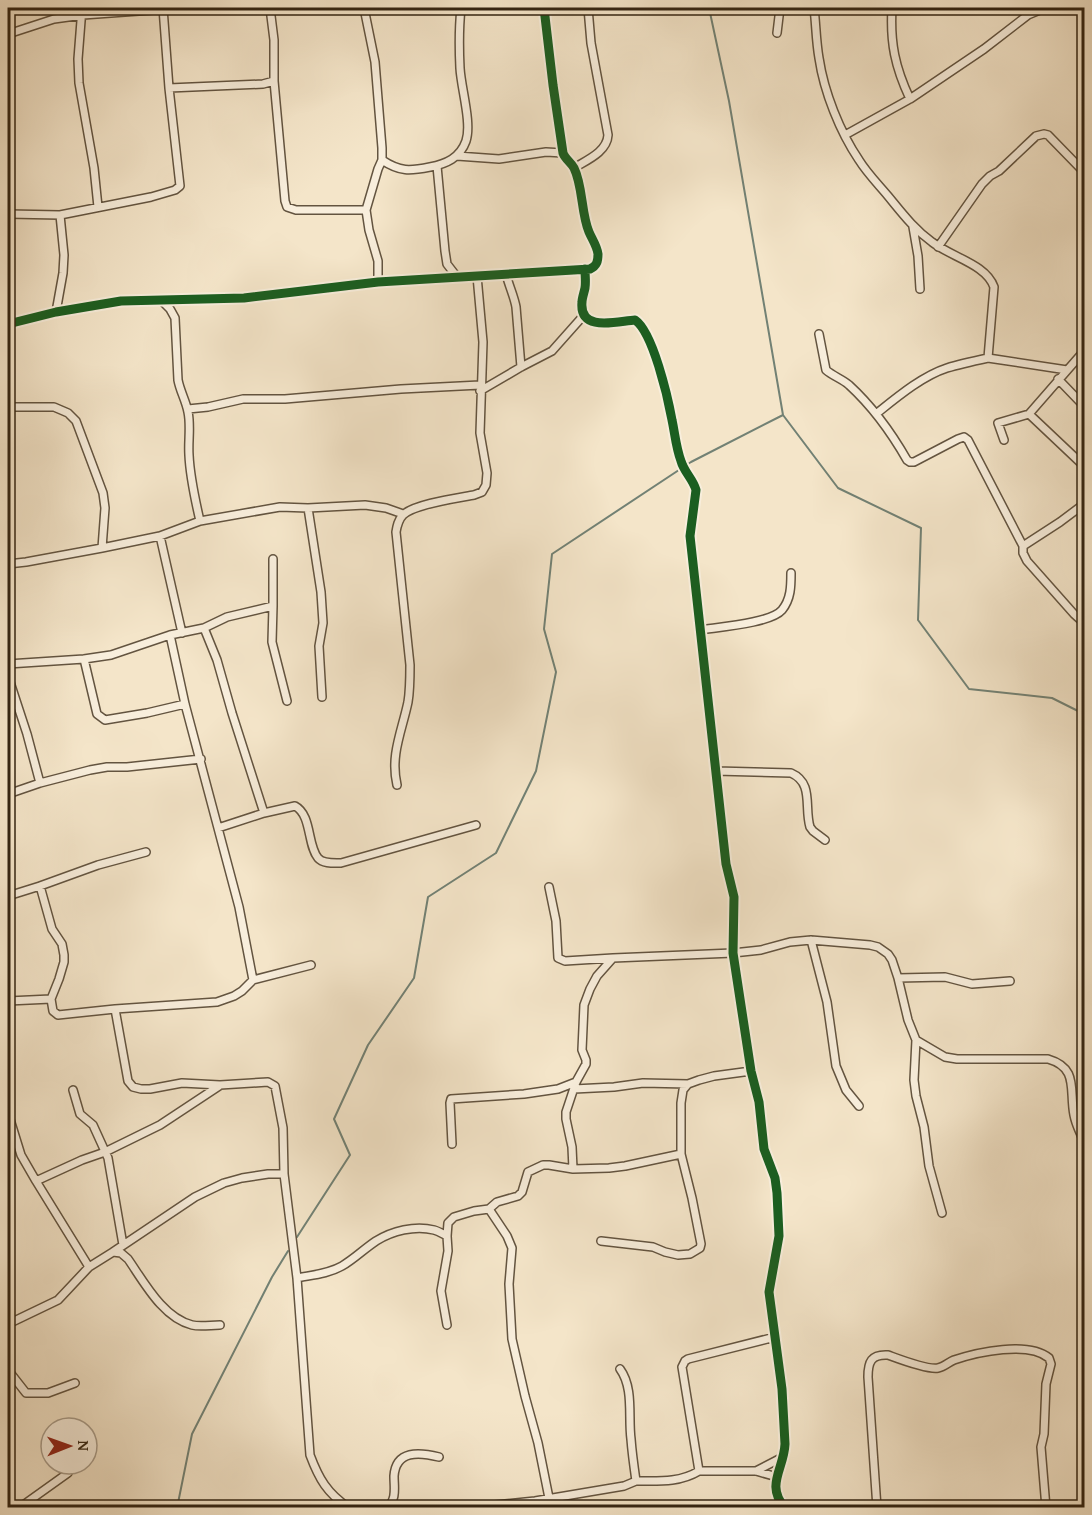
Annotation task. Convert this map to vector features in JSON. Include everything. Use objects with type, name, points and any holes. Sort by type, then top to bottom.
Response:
[{"type":"street","points":[[8,34],[82,11],[164,8],[169,88],[180,182],[180,186],[175,190],[121,204],[60,215],[8,214]]},
{"type":"street","points":[[270,8],[274,40],[274,81],[287,207],[296,210],[366,210]]},
{"type":"street","points":[[364,8],[375,62],[382,148],[382,160],[366,210],[378,261],[378,282]]},
{"type":"street","points":[[382,160],[393,168],[402,170],[419,170],[437,166],[450,162],[457,156],[466,141],[468,129],[460,67],[461,8]]},
{"type":"street","points":[[8,324],[56,312],[121,301],[244,298],[378,282],[594,267],[597,263],[598,252],[586,225],[574,168],[563,153],[544,8]]},
{"type":"street","points":[[574,168],[604,149],[608,141],[591,43],[588,8]]},
{"type":"street","points":[[777,33],[780,8]]},
{"type":"street","points":[[814,8],[821,70],[845,135],[859,161],[913,227],[938,247],[979,268],[991,280],[994,287],[988,358]]},
{"type":"street","points":[[892,8],[892,41],[896,64],[910,99]]},
{"type":"street","points":[[845,135],[910,99],[984,49],[1028,11],[1045,8]]},
{"type":"street","points":[[1079,8],[1084,9]]},
{"type":"street","points":[[82,11],[78,58],[79,83],[99,207]]},
{"type":"street","points":[[169,88],[263,84],[274,81]]},
{"type":"street","points":[[938,247],[982,184],[1036,136],[1048,135],[1084,172]]},
{"type":"street","points":[[457,156],[500,159],[546,152],[563,153]]},
{"type":"street","points":[[437,166],[447,264],[457,277]]},
{"type":"street","points":[[56,312],[64,255],[60,215]]},
{"type":"street","points":[[913,227],[920,290]]},
{"type":"street","points":[[585,269],[585,287],[581,305],[584,315],[596,323],[635,320],[640,324],[652,346],[672,418],[680,460],[696,490],[690,536],[726,864],[734,897],[733,954],[751,1071],[759,1102],[764,1149],[775,1178],[777,1193],[779,1236],[769,1292],[783,1400],[785,1444],[775,1486],[776,1493],[786,1508]]},
{"type":"street","points":[[506,274],[516,307],[521,367]]},
{"type":"street","points":[[397,785],[394,755],[408,701],[410,682],[396,532],[398,522],[412,508],[474,495],[482,492],[486,485],[487,473],[480,433],[483,342],[477,276]]},
{"type":"street","points":[[161,300],[175,318],[178,380],[188,409],[192,485],[200,521]]},
{"type":"street","points":[[188,409],[243,399],[285,399],[401,389],[480,388],[552,351],[584,315]]},
{"type":"street","points":[[819,334],[826,370],[848,384],[876,414],[910,462],[958,439],[964,437],[968,440],[1023,546],[1023,553],[1027,561],[1084,623]]},
{"type":"street","points":[[1004,440],[998,423],[1029,414],[1084,351]]},
{"type":"street","points":[[876,414],[935,373],[946,368],[988,358],[1067,370]]},
{"type":"street","points":[[1058,379],[1084,406]]},
{"type":"street","points":[[8,407],[54,407],[68,413],[76,421],[103,493],[105,508],[102,548]]},
{"type":"street","points":[[1029,414],[1084,466]]},
{"type":"street","points":[[1023,546],[1084,504]]},
{"type":"street","points":[[8,564],[160,536],[200,521],[280,507],[365,505],[404,514]]},
{"type":"street","points":[[309,508],[321,592],[323,623],[319,646],[322,697]]},
{"type":"street","points":[[160,536],[182,633]]},
{"type":"street","points":[[273,559],[272,642],[287,701]]},
{"type":"street","points":[[700,630],[765,619],[778,613],[784,608],[789,595],[791,573]]},
{"type":"street","points":[[8,664],[111,655],[170,635],[204,628],[227,617],[273,606]]},
{"type":"street","points":[[204,628],[217,660],[264,813]]},
{"type":"street","points":[[170,635],[239,908],[253,980]]},
{"type":"street","points":[[84,659],[97,714],[105,720],[186,704]]},
{"type":"street","points":[[8,676],[40,783]]},
{"type":"street","points":[[8,794],[90,770],[201,759]]},
{"type":"street","points":[[716,771],[791,773],[797,776],[806,789],[810,827],[825,840]]},
{"type":"street","points":[[218,828],[264,813],[295,807],[303,812],[317,857],[322,861],[341,863],[476,825]]},
{"type":"street","points":[[8,896],[98,865],[146,852]]},
{"type":"street","points":[[40,886],[52,929],[62,944],[64,955],[59,979],[51,999],[53,1011],[58,1015],[217,1002],[234,996],[253,980],[311,965]]},
{"type":"street","points":[[549,887],[556,921],[558,958],[565,961],[733,954],[811,940],[870,945],[888,954],[898,978],[908,1020],[916,1040],[914,1080],[916,1096],[924,1127],[929,1166],[942,1213]]},
{"type":"street","points":[[811,940],[827,1002],[836,1066],[846,1090],[859,1106]]},
{"type":"street","points":[[573,1169],[566,1112],[586,1064],[582,1050],[584,1005],[597,976],[613,958]]},
{"type":"street","points":[[898,978],[945,977],[972,984],[1010,981]]},
{"type":"street","points":[[8,1001],[51,999]]},
{"type":"street","points":[[115,1009],[128,1081],[133,1087],[150,1089],[182,1083],[220,1085],[268,1082],[275,1086],[283,1128],[284,1174],[297,1278],[310,1455],[318,1476],[336,1499],[349,1508]]},
{"type":"street","points":[[916,1040],[945,1057],[957,1059],[1048,1059],[1058,1062],[1070,1074],[1074,1117],[1084,1143]]},
{"type":"street","points":[[452,1144],[451,1099],[497,1097],[575,1086],[688,1084],[714,1076],[751,1071]]},
{"type":"street","points":[[601,1241],[653,1247],[678,1255],[690,1254],[700,1248],[702,1244],[681,1154],[681,1103],[683,1089],[688,1084]]},
{"type":"street","points":[[36,1181],[105,1152],[160,1125],[220,1085]]},
{"type":"street","points":[[74,1090],[80,1114],[93,1125],[110,1167],[123,1245]]},
{"type":"street","points":[[8,1113],[21,1155],[89,1267]]},
{"type":"street","points":[[447,1325],[441,1291],[448,1251],[448,1222],[454,1217],[489,1209],[497,1202],[521,1194],[528,1172],[543,1165],[594,1169],[625,1166],[681,1154]]},
{"type":"street","points":[[8,1323],[58,1300],[89,1267],[195,1197],[224,1183],[242,1178],[284,1174]]},
{"type":"street","points":[[489,1209],[512,1248],[509,1284],[512,1339],[549,1498]]},
{"type":"street","points":[[297,1278],[326,1273],[341,1267],[376,1241],[401,1230],[420,1228],[435,1230],[447,1236]]},
{"type":"street","points":[[113,1252],[121,1253],[128,1259],[164,1309],[173,1317],[192,1326],[220,1325]]},
{"type":"street","points":[[699,1471],[684,1385],[682,1367],[685,1361],[775,1337]]},
{"type":"street","points":[[877,1508],[867,1377],[868,1364],[874,1357],[888,1355],[928,1368],[939,1368],[953,1361],[1012,1348],[1041,1353],[1049,1358],[1051,1364],[1046,1384],[1044,1434],[1041,1447],[1046,1508]]},
{"type":"street","points":[[8,1370],[26,1393],[48,1393],[75,1383]]},
{"type":"street","points":[[620,1370],[628,1385],[630,1438],[636,1481]]},
{"type":"street","points":[[387,1508],[395,1495],[394,1473],[400,1459],[407,1455],[439,1457]]},
{"type":"street","points":[[756,1471],[783,1457]]},
{"type":"street","points":[[464,1508],[549,1498],[624,1486],[636,1481],[681,1479],[699,1471],[756,1471],[777,1477]]},
{"type":"street","points":[[19,1508],[64,1476]]},
{"type":"waterway","points":[[709,8],[729,101],[783,415],[838,488],[921,528],[918,620],[969,689],[1052,698],[1084,714]]},
{"type":"waterway","points":[[297,1237],[350,1155],[334,1119],[368,1045],[414,978],[428,897],[496,853],[536,771],[556,672],[544,629],[552,554],[691,462],[783,415]]},
{"type":"waterway","points":[[177,1508],[192,1434],[272,1277],[288,1251]]},
{"type":"cycle path","points":[[8,324],[56,312],[121,301],[244,298],[378,282],[592,268],[597,263],[598,254],[586,225],[577,175],[563,153],[544,8]]},
{"type":"cycle path","points":[[585,269],[582,302],[583,312],[587,318],[601,323],[635,320],[648,338],[663,382],[679,456],[696,490],[690,536],[726,864],[734,897],[733,953],[751,1071],[759,1102],[764,1149],[775,1178],[777,1193],[779,1236],[769,1292],[782,1389],[785,1444],[776,1492],[785,1508]]}]
